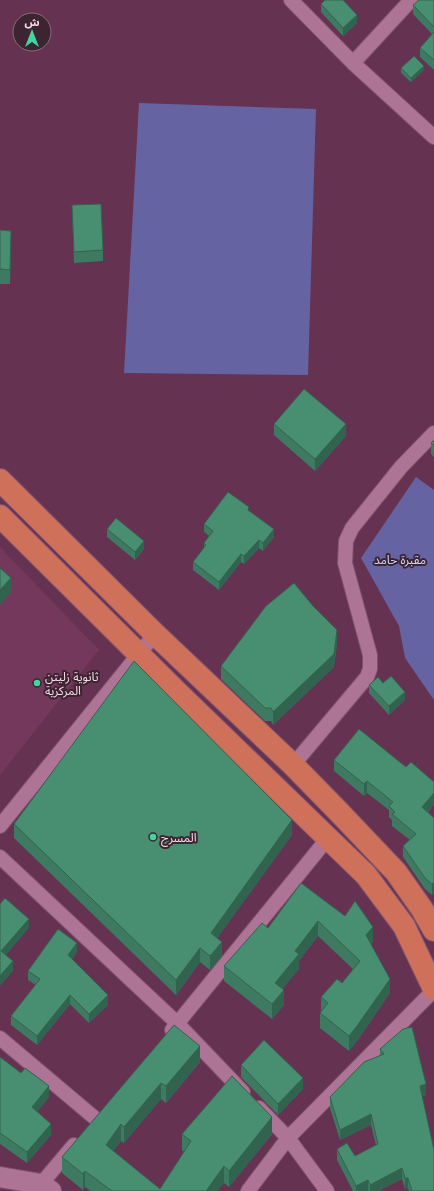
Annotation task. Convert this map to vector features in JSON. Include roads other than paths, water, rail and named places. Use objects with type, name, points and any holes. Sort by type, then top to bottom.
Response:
[{"type":"main road","points":[[0,480],[155,634],[293,765],[396,872],[422,909],[434,930]]},
{"type":"main road","points":[[0,516],[366,875],[404,926],[434,989]]},
{"type":"street","points":[[291,0],[353,63],[434,137]]},
{"type":"street","points":[[353,63],[411,0]]},
{"type":"street","points":[[293,765],[367,677],[370,669],[370,655],[345,563],[346,541],[352,528],[401,467],[434,433]]},
{"type":"street","points":[[0,826],[138,653],[155,634]]},
{"type":"street","points":[[162,1042],[328,838]]},
{"type":"street","points":[[0,857],[178,1024],[288,1138],[327,1191]]},
{"type":"street","points":[[248,1191],[288,1138],[434,989]]},
{"type":"street","points":[[0,1038],[96,1119]]},
{"type":"street","points":[[0,1177],[46,1187],[84,1134],[106,1107]]},
{"type":"place","name":"ثانوية زليتن المركزية","points":[[37,683]]},
{"type":"place","name":"المسرح","points":[[153,837]]},
{"type":"park label","name":"مقبرة حامد","points":[[400,559]]}]
